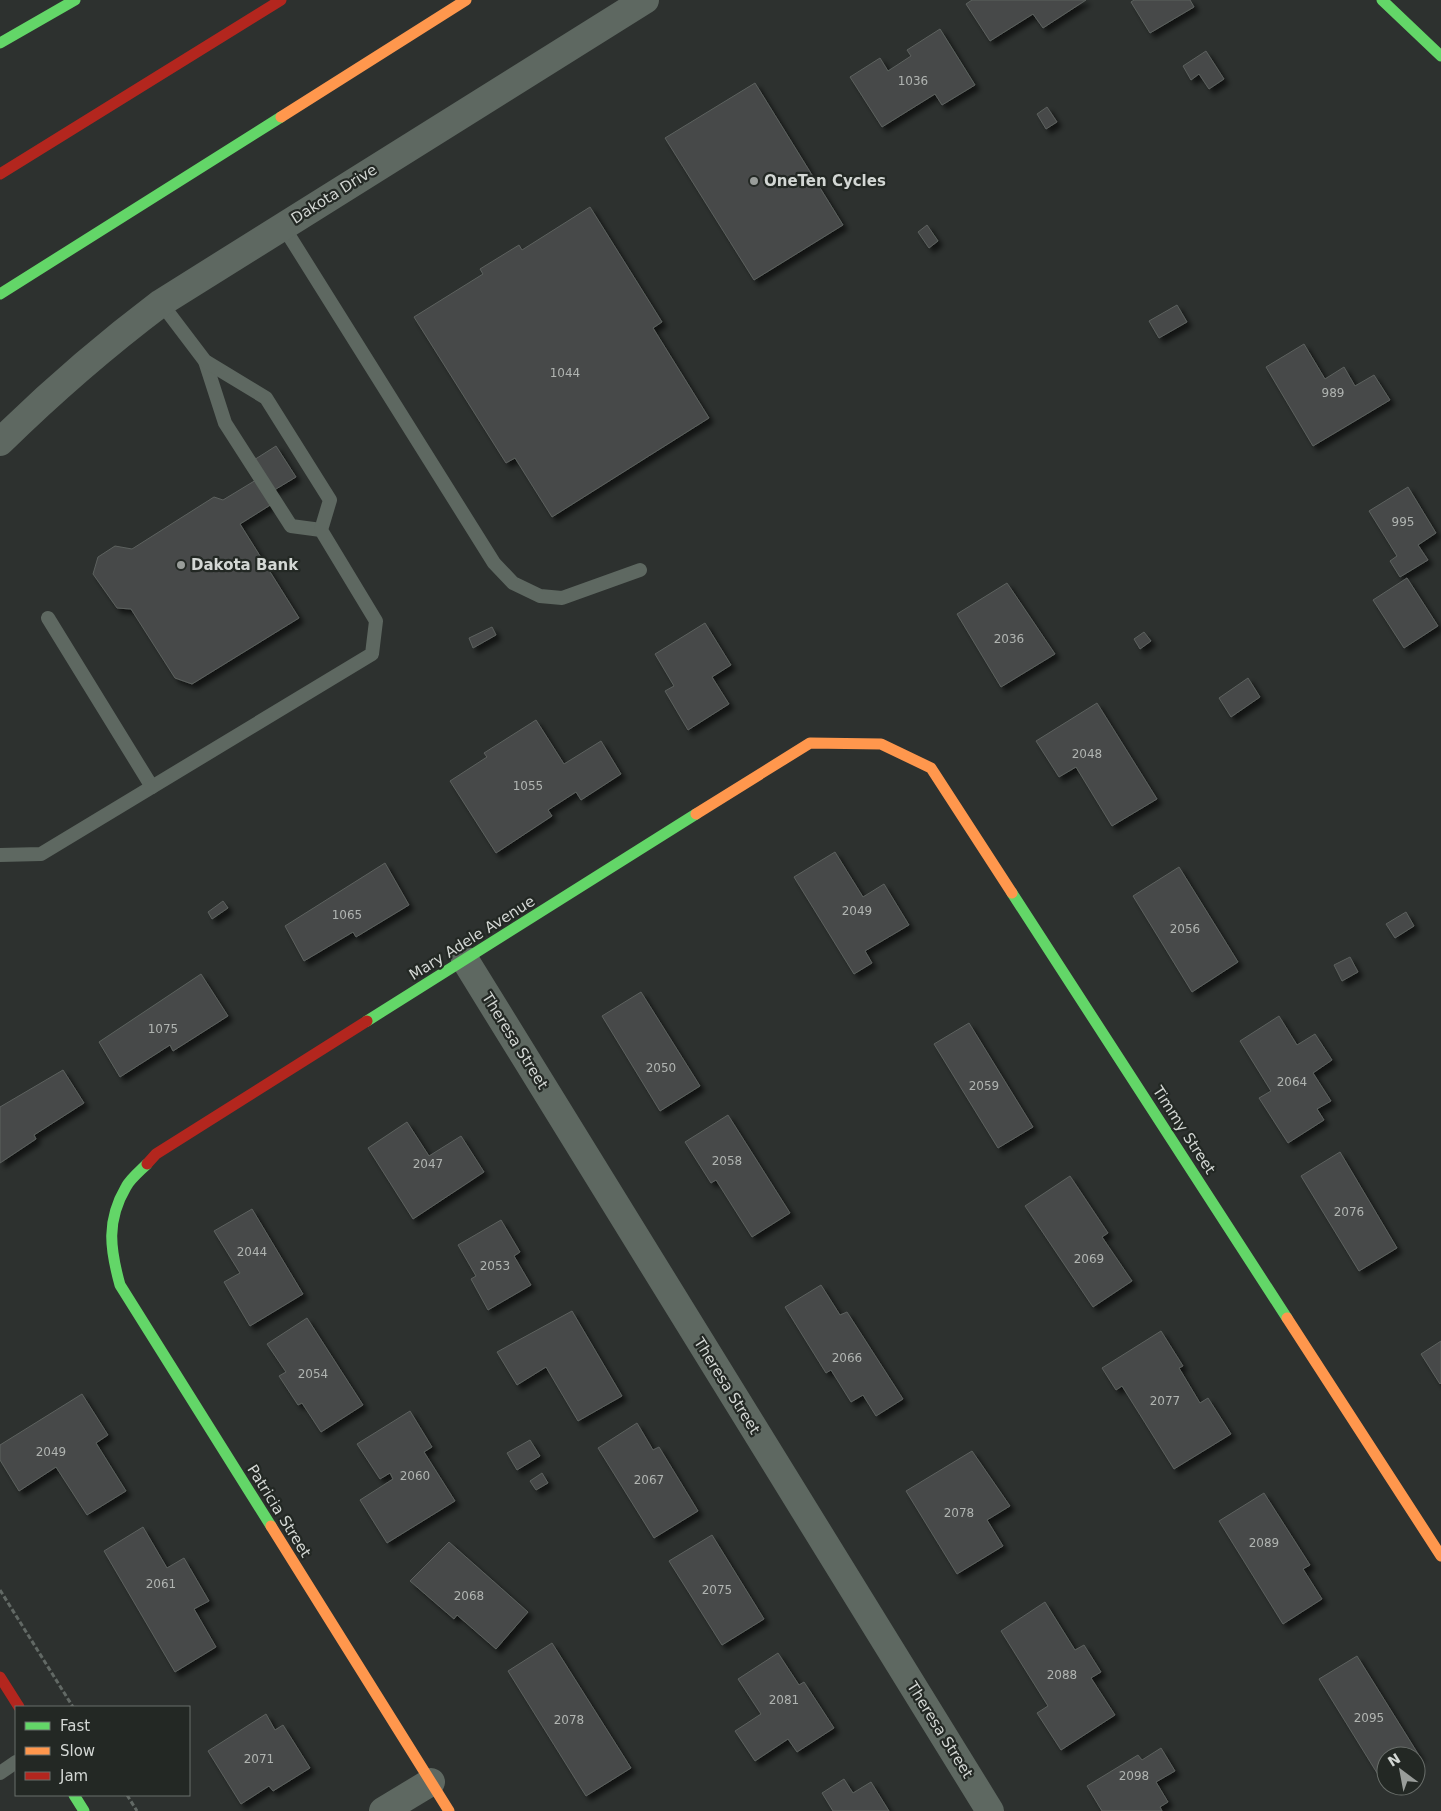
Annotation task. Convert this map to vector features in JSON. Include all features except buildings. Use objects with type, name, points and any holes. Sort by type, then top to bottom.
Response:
[{"type":"main road","points":[[0,43],[75,0]]},
{"type":"main road","points":[[0,174],[281,0]]},
{"type":"main road","points":[[0,294],[466,0]]},
{"type":"main road","points":[[1382,0],[1441,56]]},
{"type":"main road","name":"Mary Adele Avenue","points":[[113,1218],[126,1186],[156,1154],[810,743],[881,744]]},
{"type":"main road","name":"Timmy Street","points":[[881,744],[931,768],[1441,1556]]},
{"type":"main road","name":"Patricia Street","points":[[113,1218],[111,1252],[120,1285],[449,1811]]},
{"type":"main road","points":[[0,1676],[18,1706]]},
{"type":"main road","points":[[75,1796],[84,1811]]},
{"type":"street","name":"Dakota Drive","points":[[0,442],[37,406],[116,337],[161,303],[645,0]]},
{"type":"street","name":"Theresa Street","points":[[465,960],[990,1811]]},
{"type":"street","points":[[383,1811],[431,1782]]},
{"type":"lane","points":[[283,226],[494,563],[513,583],[540,596],[562,598],[640,570]]},
{"type":"lane","points":[[161,303],[205,361],[225,423],[291,526],[321,530]]},
{"type":"lane","points":[[0,855],[41,854],[372,654],[376,620],[321,530],[330,500],[266,398],[205,361]]},
{"type":"lane","points":[[48,618],[152,787]]},
{"type":"lane","points":[[0,1773],[15,1763]]},
{"type":"path","points":[[0,1590],[72,1706]]},
{"type":"path","points":[[128,1796],[137,1811]]},
{"type":"traffic: fast","points":[[0,43],[75,0]]},
{"type":"traffic: fast","points":[[1382,0],[1441,56]]},
{"type":"traffic: fast","points":[[0,294],[281,117]]},
{"type":"traffic: fast","points":[[367,1021],[696,814]]},
{"type":"traffic: fast","points":[[1012,893],[1287,1318]]},
{"type":"traffic: fast","points":[[147,1164],[128,1184],[115,1212],[112,1247],[120,1285],[271,1526]]},
{"type":"traffic: fast","points":[[75,1796],[84,1811]]},
{"type":"traffic: slow","points":[[281,117],[466,0]]},
{"type":"traffic: slow","points":[[696,814],[810,743],[881,744],[931,768],[1012,893]]},
{"type":"traffic: slow","points":[[1287,1318],[1441,1556]]},
{"type":"traffic: slow","points":[[271,1526],[449,1811]]},
{"type":"traffic: jam","points":[[0,174],[281,0]]},
{"type":"traffic: jam","points":[[147,1164],[156,1154],[367,1021]]},
{"type":"traffic: jam","points":[[0,1677],[18,1706]]},
{"type":"place","name":"OneTen Cycles","points":[[754,181]]},
{"type":"place","name":"Dakota Bank","points":[[181,565]]}]
